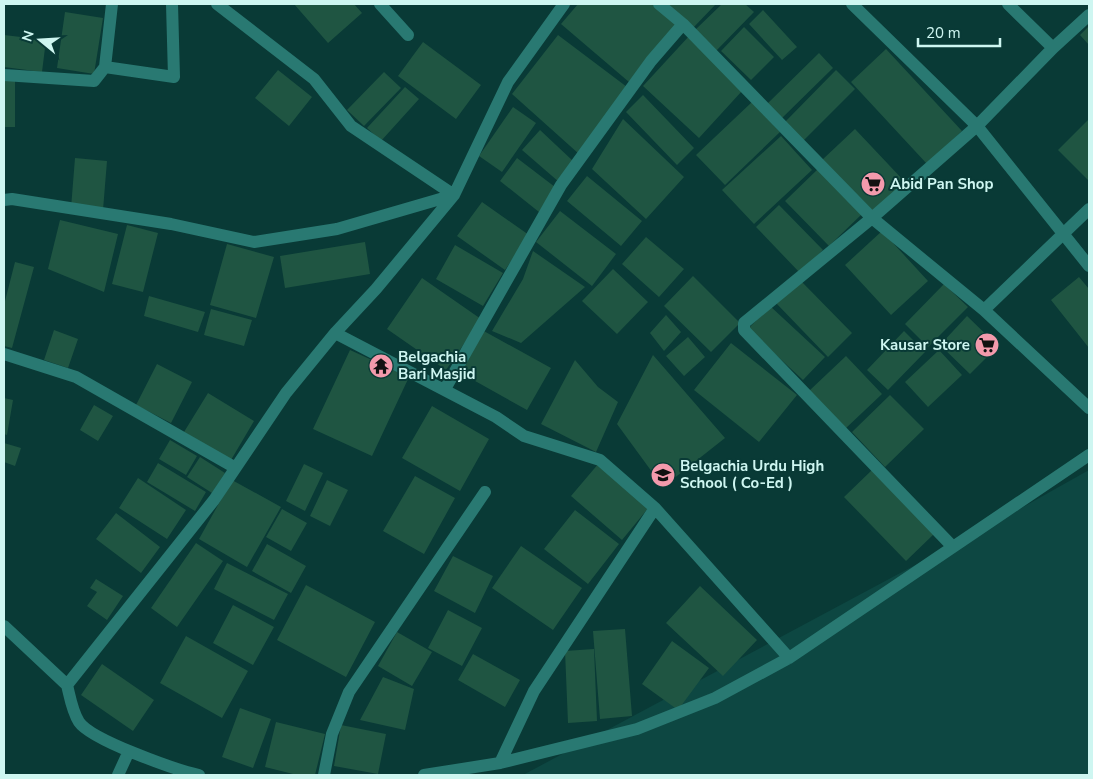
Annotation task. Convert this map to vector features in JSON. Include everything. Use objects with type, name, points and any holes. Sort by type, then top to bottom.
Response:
[{"type":"street","points":[[4,75],[94,81],[104,67],[112,4]]},
{"type":"street","points":[[104,67],[174,78],[172,4]]},
{"type":"street","points":[[217,4],[314,79],[351,126],[454,195]]},
{"type":"street","points":[[380,4],[408,35]]},
{"type":"street","points":[[67,685],[214,500],[234,467],[286,392],[335,333],[376,289],[454,195],[508,82],[564,4]]},
{"type":"street","points":[[659,4],[683,24],[872,218],[984,310],[1089,408]]},
{"type":"street","points":[[852,4],[977,126],[1089,266]]},
{"type":"street","points":[[1008,4],[1053,48]]},
{"type":"street","points":[[952,546],[744,330],[744,323],[872,218],[977,126],[1053,48],[1089,15]]},
{"type":"street","points":[[445,390],[561,185],[652,61],[683,24]]},
{"type":"street","points":[[4,200],[12,199],[171,224],[254,242],[337,229],[454,195]]},
{"type":"street","points":[[984,310],[1089,209]]},
{"type":"street","points":[[335,333],[496,417],[524,436],[600,460],[655,508],[788,658]]},
{"type":"street","points":[[4,354],[76,377],[234,467]]},
{"type":"street","points":[[424,775],[500,762],[637,729],[715,698],[788,658],[1089,455]]},
{"type":"street","points":[[324,775],[332,734],[349,692],[486,492]]},
{"type":"street","points":[[500,762],[534,691],[655,508]]},
{"type":"street","points":[[4,626],[67,685],[72,707],[80,724],[129,751],[174,769],[199,775]]},
{"type":"street","points":[[118,775],[129,751]]},
{"type":"shaded area","points":[[1089,470],[1089,775],[523,775],[1016,511]]},
{"type":"building","points":[[294,4],[354,4],[362,13],[328,43]]},
{"type":"building","points":[[578,4],[654,4],[677,23],[629,82],[561,24]]},
{"type":"building","points":[[667,4],[716,4],[693,28]]},
{"type":"building","points":[[722,4],[745,4],[754,12],[716,51],[695,30]]},
{"type":"building","points":[[763,10],[797,47],[782,60],[749,24]]},
{"type":"building","points":[[65,12],[103,18],[94,74],[57,68]]},
{"type":"building","points":[[1089,26],[1089,45],[1080,35]]},
{"type":"building","points":[[744,27],[774,57],[751,80],[721,51]]},
{"type":"building","points":[[4,35],[46,40],[42,72],[4,67]]},
{"type":"building","points":[[558,35],[627,87],[579,154],[512,94]]},
{"type":"building","points":[[690,35],[742,91],[699,138],[643,86]]},
{"type":"building","points":[[423,42],[481,85],[456,119],[398,76]]},
{"type":"building","points":[[886,49],[962,131],[927,164],[851,82]]},
{"type":"building","points":[[819,53],[833,68],[781,119],[766,105]]},
{"type":"building","points":[[278,70],[312,97],[289,126],[255,98]]},
{"type":"building","points":[[836,70],[855,89],[802,142],[784,123]]},
{"type":"building","points":[[384,72],[401,88],[364,126],[347,110]]},
{"type":"building","points":[[4,77],[15,77],[15,127],[4,127]]},
{"type":"building","points":[[405,87],[419,99],[381,141],[367,128]]},
{"type":"building","points":[[643,95],[694,148],[677,165],[626,112]]},
{"type":"building","points":[[752,102],[780,132],[725,185],[696,155]]},
{"type":"building","points":[[513,107],[536,123],[502,172],[479,156]]},
{"type":"building","points":[[623,119],[684,177],[646,219],[592,169]]},
{"type":"building","points":[[1089,119],[1089,181],[1058,150]]},
{"type":"building","points":[[855,129],[905,182],[872,213],[822,160]]},
{"type":"building","points":[[540,130],[573,161],[559,182],[522,150]]},
{"type":"building","points":[[781,136],[812,170],[754,224],[722,190]]},
{"type":"building","points":[[75,158],[107,161],[103,210],[71,208]]},
{"type":"building","points":[[517,158],[555,187],[539,212],[500,181]]},
{"type":"building","points":[[819,168],[863,213],[829,246],[785,201]]},
{"type":"building","points":[[587,176],[642,221],[621,246],[567,201]]},
{"type":"building","points":[[482,202],[529,235],[505,270],[457,236]]},
{"type":"building","points":[[779,205],[823,250],[800,273],[756,227]]},
{"type":"building","points":[[560,211],[616,254],[592,286],[536,242]]},
{"type":"building","points":[[60,220],[118,234],[104,292],[48,269]]},
{"type":"building","points":[[127,225],[158,233],[143,292],[112,284]]},
{"type":"building","points":[[882,231],[928,281],[891,315],[845,265]]},
{"type":"building","points":[[646,237],[684,269],[659,297],[622,264]]},
{"type":"building","points":[[365,242],[370,274],[285,288],[280,256]]},
{"type":"building","points":[[227,244],[274,257],[256,318],[210,305]]},
{"type":"building","points":[[455,245],[503,273],[483,306],[436,279]]},
{"type":"building","points":[[533,251],[585,287],[521,343],[492,331],[523,279]]},
{"type":"building","points":[[15,262],[34,267],[12,348],[4,346],[4,305]]},
{"type":"building","points":[[613,269],[648,302],[617,334],[582,301]]},
{"type":"building","points":[[693,276],[740,323],[711,352],[664,306]]},
{"type":"building","points":[[1079,277],[1089,289],[1089,348],[1051,300]]},
{"type":"building","points":[[422,278],[481,319],[446,370],[387,329]]},
{"type":"building","points":[[802,282],[852,333],[828,357],[776,303]]},
{"type":"building","points":[[944,284],[968,307],[928,347],[905,324]]},
{"type":"building","points":[[149,296],[205,312],[198,332],[144,316]]},
{"type":"building","points":[[770,306],[825,357],[803,380],[748,329]]},
{"type":"building","points":[[211,309],[252,320],[244,346],[204,335]]},
{"type":"building","points":[[666,315],[681,332],[664,351],[650,333]]},
{"type":"building","points":[[967,316],[998,346],[970,374],[940,345]]},
{"type":"building","points":[[54,330],[78,339],[68,368],[44,360]]},
{"type":"building","points":[[482,330],[551,368],[527,410],[459,372]]},
{"type":"building","points":[[904,331],[925,352],[888,390],[867,370]]},
{"type":"building","points":[[688,337],[705,357],[684,376],[666,356]]},
{"type":"building","points":[[731,343],[797,395],[759,442],[694,390]]},
{"type":"building","points":[[350,350],[409,377],[372,456],[313,429]]},
{"type":"building","points":[[939,350],[962,375],[928,407],[905,382]]},
{"type":"building","points":[[653,355],[725,438],[663,487],[617,424]]},
{"type":"building","points":[[846,356],[882,394],[845,429],[809,391]]},
{"type":"building","points":[[575,360],[598,387],[618,402],[596,452],[541,424]]},
{"type":"building","points":[[157,364],[192,382],[171,423],[136,405]]},
{"type":"building","points":[[208,393],[254,421],[231,460],[184,432]]},
{"type":"building","points":[[890,395],[924,429],[885,467],[852,432]]},
{"type":"building","points":[[4,398],[13,400],[7,435],[4,434]]},
{"type":"building","points":[[94,405],[113,416],[98,441],[80,430]]},
{"type":"building","points":[[432,406],[489,439],[460,491],[402,458]]},
{"type":"building","points":[[170,440],[197,456],[186,475],[159,459]]},
{"type":"building","points":[[4,443],[21,448],[15,466],[4,462]]},
{"type":"building","points":[[200,457],[225,473],[212,493],[187,477]]},
{"type":"building","points":[[158,463],[206,492],[195,511],[147,482]]},
{"type":"building","points":[[599,463],[650,506],[622,540],[571,496]]},
{"type":"building","points":[[304,464],[323,473],[305,511],[286,501]]},
{"type":"building","points":[[872,470],[934,534],[906,561],[844,497]]},
{"type":"building","points":[[415,476],[455,498],[424,554],[383,531]]},
{"type":"building","points":[[138,478],[186,510],[167,539],[119,508]]},
{"type":"building","points":[[232,480],[281,507],[247,567],[199,539]]},
{"type":"building","points":[[327,480],[348,490],[330,526],[310,516]]},
{"type":"building","points":[[282,509],[307,523],[291,551],[266,537]]},
{"type":"building","points":[[575,510],[619,544],[588,584],[544,549]]},
{"type":"building","points":[[116,513],[160,547],[141,573],[96,539]]},
{"type":"building","points":[[196,543],[223,561],[177,627],[151,608]]},
{"type":"building","points":[[267,544],[306,566],[291,593],[252,571]]},
{"type":"building","points":[[521,546],[582,588],[553,630],[492,588]]},
{"type":"building","points":[[453,556],[493,576],[475,613],[434,591]]},
{"type":"building","points":[[227,563],[288,594],[274,620],[214,589]]},
{"type":"building","points":[[96,579],[123,596],[107,620],[87,606],[97,592],[90,588]]},
{"type":"building","points":[[306,585],[375,622],[346,677],[277,640]]},
{"type":"building","points":[[700,586],[757,640],[723,676],[666,623]]},
{"type":"building","points":[[233,605],[274,627],[253,665],[213,643]]},
{"type":"building","points":[[448,610],[482,628],[462,666],[428,648]]},
{"type":"building","points":[[625,629],[632,716],[600,719],[593,631]]},
{"type":"building","points":[[397,632],[432,652],[412,686],[378,666]]},
{"type":"building","points":[[186,636],[248,671],[222,718],[160,683]]},
{"type":"building","points":[[672,641],[709,668],[678,710],[642,684]]},
{"type":"building","points":[[594,649],[597,721],[568,723],[565,651]]},
{"type":"building","points":[[473,654],[520,680],[505,707],[458,680]]},
{"type":"building","points":[[102,664],[154,700],[133,731],[81,695]]},
{"type":"building","points":[[383,677],[414,689],[405,730],[360,720]]},
{"type":"building","points":[[240,708],[271,719],[253,768],[222,757]]},
{"type":"building","points":[[276,722],[325,734],[315,775],[297,775],[265,767]]},
{"type":"building","points":[[341,725],[386,734],[378,774],[334,766]]},
{"type":"place","name":"Abid Pan Shop","points":[[873,184]]},
{"type":"place","name":"Kausar Store","points":[[987,345]]},
{"type":"place","name":"Belgachia Bari Masjid","points":[[381,366]]},
{"type":"place","name":"Belgachia Urdu High School ( Co-Ed )","points":[[663,475]]}]
